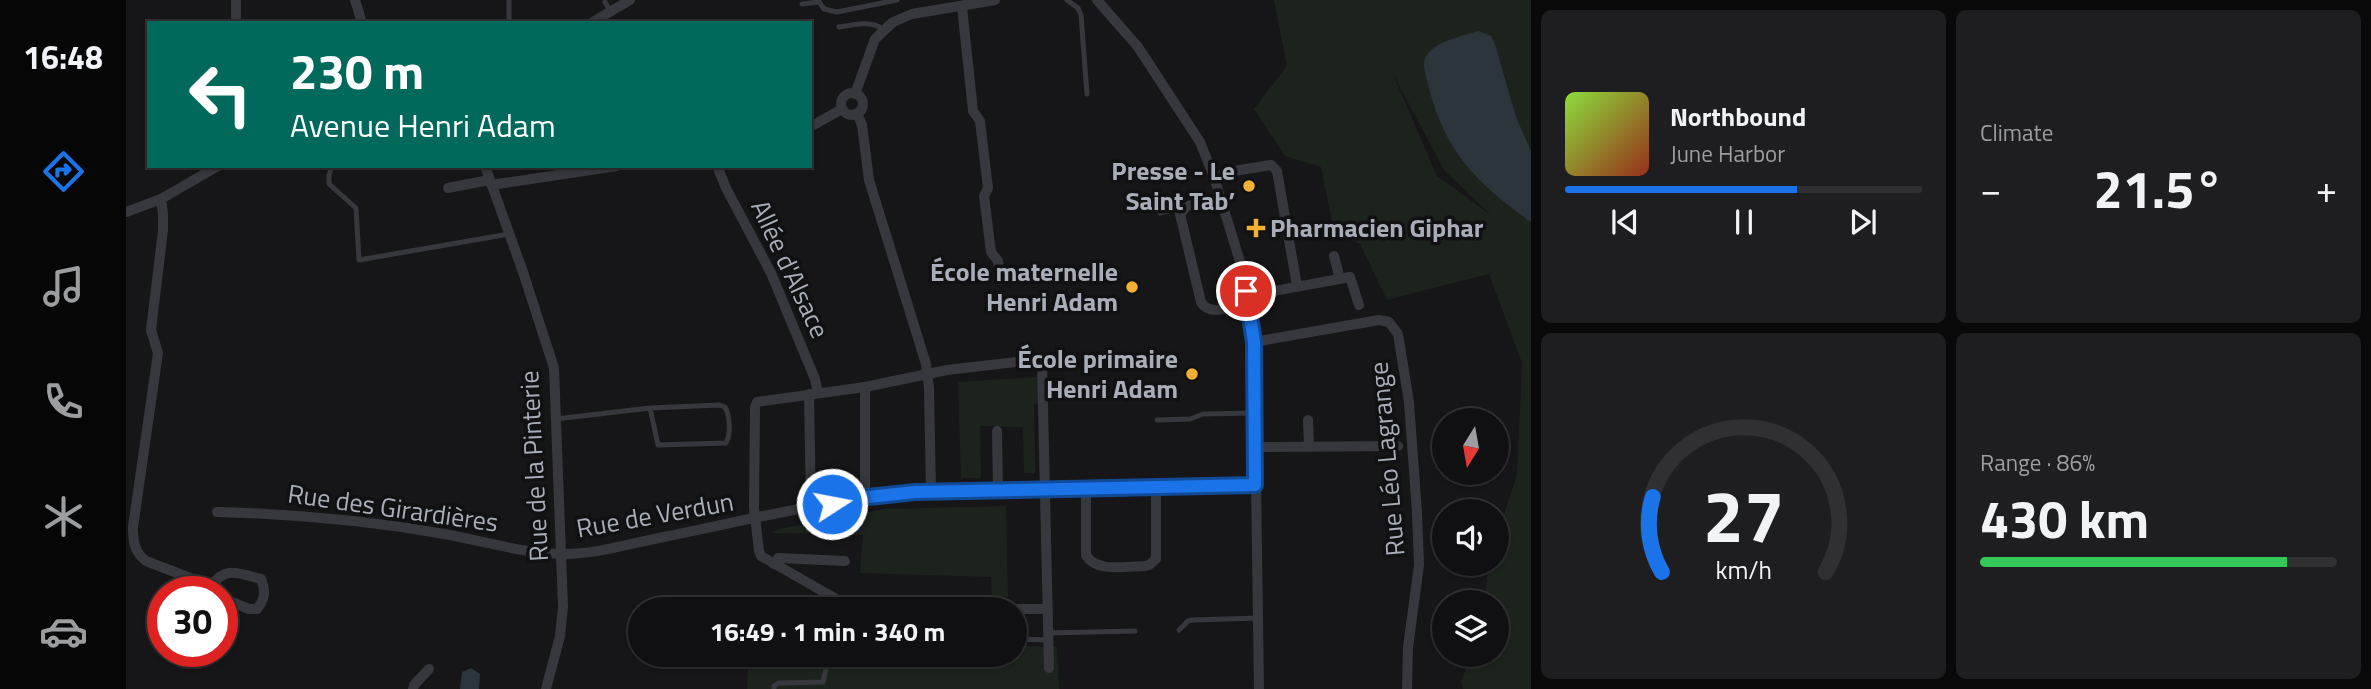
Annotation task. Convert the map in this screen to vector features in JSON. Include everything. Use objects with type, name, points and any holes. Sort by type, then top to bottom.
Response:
[{"type":"street","points":[[236,0],[236,21]]},
{"type":"street","points":[[355,0],[361,21]]},
{"type":"street","points":[[855,94],[875,38],[893,22],[912,14],[995,0]]},
{"type":"street","points":[[1097,0],[1138,47],[1200,142],[1214,177],[1241,265],[1254,342],[1259,689]]},
{"type":"street","points":[[593,21],[608,7],[628,1]]},
{"type":"street","points":[[955,5],[974,111],[980,121],[988,188],[984,196],[991,252],[998,261],[1000,280]]},
{"type":"street","points":[[850,93],[862,100],[862,106],[857,113],[851,114],[842,109],[842,99],[850,93]]},
{"type":"street","points":[[812,126],[842,109]]},
{"type":"street","points":[[857,113],[862,125],[866,164],[872,188],[906,293],[928,374],[931,492]]},
{"type":"street","points":[[1214,177],[1271,165],[1277,171],[1297,286]]},
{"type":"street","points":[[126,212],[161,199],[215,168]]},
{"type":"street","name":"Rue de la Pinterie","points":[[486,168],[551,354],[555,377],[562,622],[546,689]]},
{"type":"street","points":[[448,188],[602,168]]},
{"type":"street","name":"Allée d'Alsace","points":[[718,168],[771,273],[815,379],[813,393]]},
{"type":"street","points":[[1221,198],[1184,207],[1180,214],[1205,308],[1211,311],[1297,286],[1350,278],[1359,305]]},
{"type":"street","points":[[161,199],[163,230],[151,330],[158,353],[133,538],[139,556],[182,576]]},
{"type":"street","points":[[1334,256],[1340,279]]},
{"type":"street","name":"Rue Léo Lagrange","points":[[1254,342],[1379,320],[1389,322],[1398,334],[1409,402],[1419,565],[1408,647],[1407,689]]},
{"type":"street","name":"Rue de Verdun","points":[[831,597],[761,556],[758,551],[755,519],[755,405],[759,401],[865,387],[928,374],[1033,359],[1042,363],[1044,490]]},
{"type":"street","points":[[865,387],[865,497]]},
{"type":"street","points":[[811,508],[813,393]]},
{"type":"street","points":[[1308,421],[1309,446]]},
{"type":"street","points":[[997,431],[998,491]]},
{"type":"street","points":[[1255,447],[1398,446]]},
{"type":"street","name":"Rue de Verdun","points":[[562,554],[865,497],[931,492],[1255,485]]},
{"type":"street","points":[[1086,489],[1086,555],[1090,562],[1097,566],[1145,566],[1156,559],[1156,487]]},
{"type":"street","points":[[1044,490],[1049,668]]},
{"type":"street","name":"Rue des Girardières","points":[[217,512],[353,522],[562,554]]},
{"type":"street","points":[[774,564],[778,558],[845,561]]},
{"type":"street","points":[[219,576],[228,572],[261,579],[265,589],[257,609],[238,605]]},
{"type":"street","name":"Rue de Verdun","points":[[1027,609],[1046,609]]},
{"type":"street","points":[[413,689],[429,669]]},
{"type":"lane","points":[[509,0],[509,21]]},
{"type":"lane","points":[[802,4],[819,1],[824,9],[837,12],[897,0]]},
{"type":"lane","points":[[1067,0],[1078,8],[1081,15],[1087,94]]},
{"type":"lane","points":[[839,27],[867,23],[883,29]]},
{"type":"lane","points":[[331,168],[329,184],[356,208],[359,260],[509,233]]},
{"type":"lane","points":[[1160,213],[1184,207]]},
{"type":"lane","points":[[556,419],[650,408],[725,407],[728,412],[729,439],[726,443],[658,445],[650,408]]},
{"type":"lane","points":[[1157,420],[1190,419],[1203,414],[1254,413]]},
{"type":"lane","points":[[1179,630],[1193,620],[1259,618]]},
{"type":"lane","points":[[1027,638],[1135,631]]},
{"type":"lane","points":[[774,689],[779,683],[822,682],[826,667]]},
{"type":"shaded area","points":[[1274,0],[1531,0],[1531,689],[1463,689],[1461,681],[1467,667],[1509,667],[1509,590],[1486,590],[1487,576],[1509,576],[1509,499],[1517,475],[1522,363],[1489,274],[1387,300],[1360,244],[1334,231],[1321,167],[1285,156],[1254,109],[1287,66]],"holes":[[[1392,72],[1444,170],[1492,216],[1437,176]]]},
{"type":"shaded area","points":[[1479,31],[1491,36],[1495,44],[1516,117],[1531,151],[1531,222],[1479,180],[1466,165],[1445,131],[1429,88],[1424,64],[1430,51],[1450,40]]},
{"type":"shaded area","points":[[1039,377],[1040,403],[1034,404],[1035,473],[1024,473],[1023,427],[980,426],[981,478],[961,478],[958,382]]},
{"type":"shaded area","points":[[1006,506],[1008,597],[992,595],[991,577],[860,573],[863,535],[771,533],[779,529],[885,509]]},
{"type":"shaded area","points":[[1027,646],[1057,647],[1059,689],[747,689],[748,667],[1027,667]]},
{"type":"shaded area","points":[[471,668],[480,674],[479,689],[460,689],[462,672]]},
{"type":"place","name":"Presse - Le Saint Tab’","points":[[1249,186]]},
{"type":"place","name":"Pharmacien Giphar","points":[[1256,228]]},
{"type":"place","name":"École maternelle Henri Adam","points":[[1132,287]]},
{"type":"place","name":"École primaire Henri Adam","points":[[1192,374]]},
{"type":"route","points":[[832,504],[915,492],[1255,485],[1254,342],[1246,291]]}]
